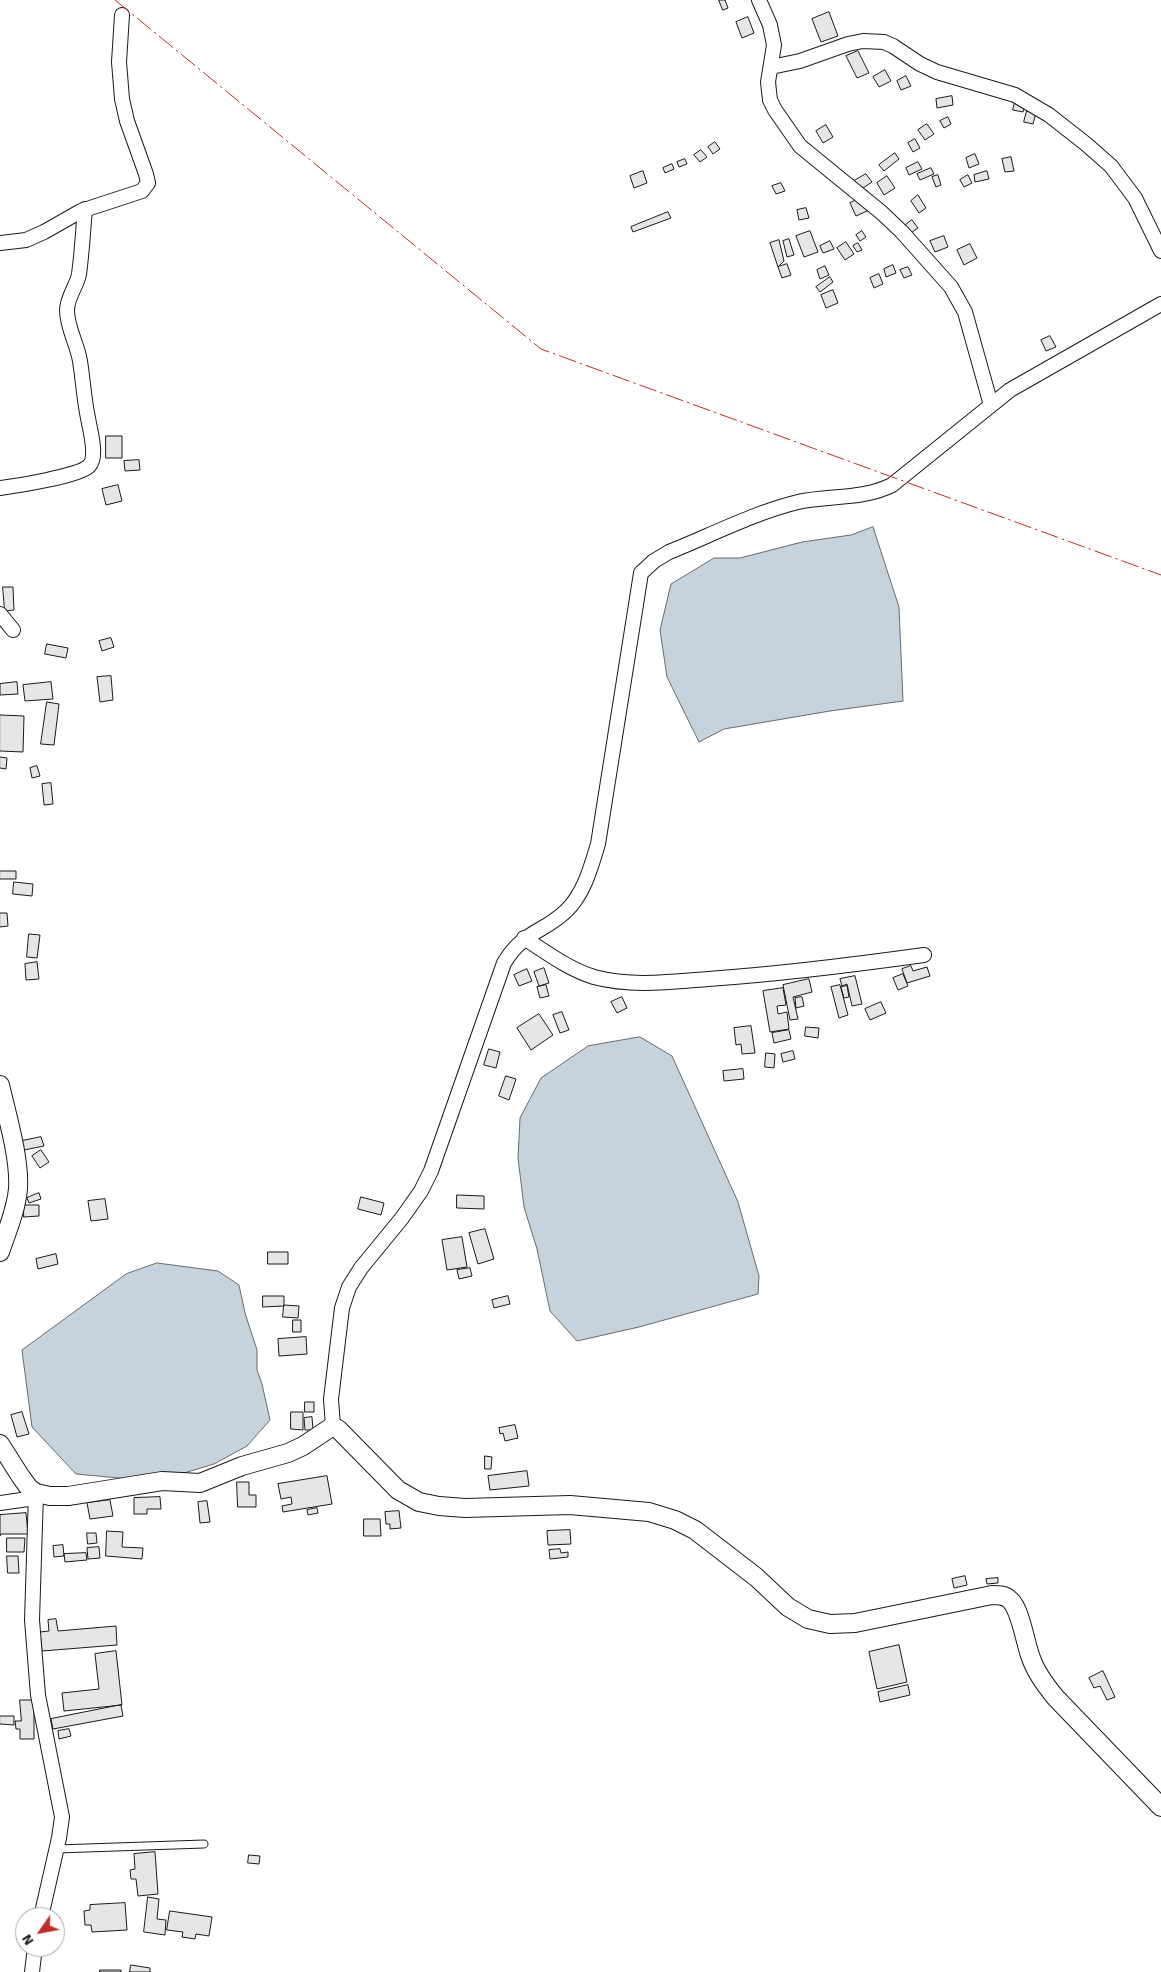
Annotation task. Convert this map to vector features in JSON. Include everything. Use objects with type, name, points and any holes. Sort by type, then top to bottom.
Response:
[{"type":"street","points":[[759,0],[773,37],[774,54],[768,82],[770,100],[775,110],[800,146],[895,226],[942,276],[965,312],[991,405]]},
{"type":"street","points":[[0,243],[26,240],[66,217],[85,209],[136,194],[142,191],[148,183],[127,121],[122,99],[119,70],[122,15]]},
{"type":"street","points":[[771,67],[800,61],[848,44],[862,41],[884,42],[937,72],[1015,95],[1049,115],[1111,166],[1135,198],[1161,251]]},
{"type":"street","points":[[0,488],[72,474],[89,466],[93,459],[92,439],[82,386],[80,362],[70,331],[67,312],[67,305],[79,274],[85,209]]},
{"type":"street","points":[[1161,304],[1032,376],[991,405],[892,485],[879,492],[798,502],[774,509],[669,552],[654,561],[641,573],[598,844],[589,872],[577,896],[566,911],[524,938],[513,949],[504,963],[442,1143],[428,1178],[402,1218],[361,1268],[349,1287],[342,1308],[331,1399],[334,1426],[398,1490],[419,1502],[465,1508],[570,1505],[649,1512],[675,1520],[695,1530],[756,1577],[788,1607],[808,1619],[830,1624],[855,1623],[992,1595],[1003,1595],[1011,1600],[1017,1611],[1031,1660],[1042,1680],[1056,1698],[1161,1807]]},
{"type":"street","points":[[0,614],[13,630]]},
{"type":"street","points":[[524,938],[567,965],[593,976],[623,983],[657,983],[750,976],[924,955]]},
{"type":"street","points":[[0,1085],[11,1137],[18,1188],[13,1215],[0,1252]]},
{"type":"street","points":[[0,1503],[35,1496],[68,1496],[162,1481],[200,1483],[242,1466],[288,1453],[303,1446],[334,1426]]},
{"type":"street","points":[[0,1444],[20,1477],[35,1496],[32,1620],[38,1696],[62,1817],[44,1907]]},
{"type":"street","points":[[32,1972],[34,1957]]},
{"type":"lane","points":[[57,1849],[204,1844]]},
{"type":"shaded area","points":[[873,527],[899,607],[903,701],[724,729],[699,742],[667,677],[660,630],[671,584],[714,558],[740,558],[802,542],[851,535]]},
{"type":"shaded area","points":[[640,1037],[672,1056],[738,1202],[759,1276],[758,1294],[639,1327],[577,1341],[550,1311],[537,1249],[524,1207],[518,1158],[520,1118],[541,1078],[588,1046]]},
{"type":"shaded area","points":[[157,1263],[218,1271],[239,1285],[245,1313],[257,1350],[257,1370],[270,1420],[247,1446],[214,1464],[184,1473],[130,1479],[76,1474],[32,1427],[22,1350],[126,1274]]},
{"type":"building","points":[[719,0],[725,0],[728,8],[723,10]]},
{"type":"building","points":[[829,12],[838,36],[821,42],[812,19]]},
{"type":"building","points":[[748,17],[754,33],[742,38],[736,22]]},
{"type":"building","points":[[858,51],[869,73],[857,78],[846,56]]},
{"type":"building","points":[[885,70],[891,81],[879,87],[873,77]]},
{"type":"building","points":[[906,76],[911,86],[901,90],[897,81]]},
{"type":"building","points":[[952,96],[953,105],[937,108],[936,99]]},
{"type":"building","points":[[1015,102],[1025,104],[1023,112],[1013,110]]},
{"type":"building","points":[[1027,111],[1036,113],[1033,124],[1024,122]]},
{"type":"building","points":[[948,117],[951,124],[944,128],[940,121]]},
{"type":"building","points":[[927,124],[934,134],[925,140],[918,130]]},
{"type":"building","points":[[826,125],[833,137],[823,143],[816,131]]},
{"type":"building","points":[[915,139],[920,148],[913,152],[908,143]]},
{"type":"building","points":[[715,142],[720,149],[713,154],[708,147]]},
{"type":"building","points":[[701,150],[707,157],[700,162],[694,155]]},
{"type":"building","points":[[895,153],[899,159],[884,171],[879,165]]},
{"type":"building","points":[[975,154],[979,164],[969,168],[966,158]]},
{"type":"building","points":[[1011,157],[1014,171],[1005,172],[1002,159]]},
{"type":"building","points":[[685,159],[687,164],[679,167],[677,162]]},
{"type":"building","points":[[918,162],[922,169],[909,175],[906,168]]},
{"type":"building","points":[[672,164],[674,169],[665,173],[663,168]]},
{"type":"building","points":[[931,168],[934,174],[920,180],[917,174]]},
{"type":"building","points":[[643,171],[647,183],[634,188],[630,176]]},
{"type":"building","points":[[987,171],[989,179],[975,182],[974,175]]},
{"type":"building","points":[[866,174],[872,182],[860,190],[854,181]]},
{"type":"building","points":[[938,175],[941,185],[936,187],[932,177]]},
{"type":"building","points":[[968,175],[972,183],[964,187],[960,180]]},
{"type":"building","points":[[887,176],[895,188],[884,195],[877,183]]},
{"type":"building","points":[[781,183],[785,191],[776,194],[772,186]]},
{"type":"building","points":[[918,195],[926,208],[919,213],[911,201]]},
{"type":"building","points":[[861,198],[867,211],[856,216],[850,203]]},
{"type":"building","points":[[806,208],[809,218],[799,220],[797,210]]},
{"type":"building","points":[[668,212],[671,218],[633,232],[631,227]]},
{"type":"building","points":[[912,220],[918,228],[908,235],[903,227]]},
{"type":"building","points":[[810,231],[818,252],[804,257],[796,236]]},
{"type":"building","points":[[862,231],[866,237],[860,241],[856,235]]},
{"type":"building","points":[[944,236],[948,247],[935,252],[930,241]]},
{"type":"building","points":[[789,239],[794,255],[787,257],[783,241]]},
{"type":"building","points":[[779,240],[784,261],[778,267],[770,243]]},
{"type":"building","points":[[830,241],[834,249],[823,253],[820,246]]},
{"type":"building","points":[[846,242],[854,254],[845,260],[837,248]]},
{"type":"building","points":[[858,243],[862,250],[857,252],[853,246]]},
{"type":"building","points":[[970,244],[977,258],[964,265],[957,250]]},
{"type":"building","points":[[787,264],[791,275],[782,278],[778,267]]},
{"type":"building","points":[[893,265],[896,273],[886,277],[884,269]]},
{"type":"building","points":[[825,266],[829,275],[820,279],[817,270]]},
{"type":"building","points":[[908,267],[912,275],[904,278],[900,270]]},
{"type":"building","points":[[879,274],[883,284],[874,288],[870,278]]},
{"type":"building","points":[[830,277],[833,282],[820,292],[816,287]]},
{"type":"building","points":[[833,290],[838,303],[826,308],[821,295]]},
{"type":"building","points":[[1050,336],[1056,347],[1046,351],[1041,340]]},
{"type":"building","points":[[106,436],[122,436],[122,458],[106,458]]},
{"type":"building","points":[[139,460],[140,470],[125,471],[124,461]]},
{"type":"building","points":[[118,485],[122,501],[106,505],[102,489]]},
{"type":"building","points":[[3,587],[13,587],[14,610],[5,611]]},
{"type":"building","points":[[111,638],[114,647],[102,651],[99,641]]},
{"type":"building","points":[[47,644],[68,648],[66,658],[45,654]]},
{"type":"building","points":[[111,676],[113,700],[100,702],[97,677]]},
{"type":"building","points":[[17,682],[18,694],[0,695],[0,684]]},
{"type":"building","points":[[51,682],[53,699],[25,701],[23,685]]},
{"type":"building","points":[[47,702],[59,704],[54,745],[41,744]]},
{"type":"building","points":[[0,715],[24,716],[23,752],[0,751]]},
{"type":"building","points":[[0,757],[7,758],[6,769],[0,768]]},
{"type":"building","points":[[37,766],[40,776],[32,778],[30,768]]},
{"type":"building","points":[[51,783],[53,804],[44,805],[42,784]]},
{"type":"building","points":[[0,871],[16,871],[16,879],[0,879]]},
{"type":"building","points":[[14,882],[33,884],[32,896],[13,894]]},
{"type":"building","points":[[0,913],[7,913],[8,926],[0,927]]},
{"type":"building","points":[[29,934],[40,935],[37,958],[27,957]]},
{"type":"building","points":[[37,962],[39,979],[26,980],[25,964]]},
{"type":"building","points":[[911,966],[913,971],[927,967],[930,976],[907,983],[902,969]]},
{"type":"building","points":[[544,968],[549,983],[539,986],[534,972]]},
{"type":"building","points":[[527,969],[532,981],[519,986],[514,975]]},
{"type":"building","points":[[903,974],[908,986],[898,990],[893,978]]},
{"type":"building","points":[[855,976],[862,1004],[852,1006],[847,984],[842,986],[840,979]]},
{"type":"building","points":[[809,979],[812,992],[793,997],[798,1019],[790,1020],[783,985]]},
{"type":"building","points":[[546,985],[549,996],[540,998],[537,987]]},
{"type":"building","points":[[840,985],[848,1015],[839,1018],[831,987]]},
{"type":"building","points":[[847,986],[849,997],[844,998],[841,987]]},
{"type":"building","points":[[783,988],[786,1005],[777,1006],[778,1014],[787,1012],[789,1029],[770,1032],[763,991]]},
{"type":"building","points":[[622,997],[627,1008],[617,1013],[611,1002]]},
{"type":"building","points":[[802,997],[804,1006],[796,1008],[795,998]]},
{"type":"building","points":[[881,1002],[886,1013],[870,1020],[865,1009]]},
{"type":"building","points":[[562,1012],[569,1030],[560,1033],[553,1015]]},
{"type":"building","points":[[539,1014],[553,1035],[531,1050],[517,1028]]},
{"type":"building","points":[[751,1026],[755,1053],[742,1054],[741,1044],[736,1045],[734,1028]]},
{"type":"building","points":[[806,1027],[819,1028],[818,1038],[805,1036]]},
{"type":"building","points":[[789,1030],[791,1039],[774,1043],[772,1033]]},
{"type":"building","points":[[489,1049],[500,1052],[496,1068],[484,1065]]},
{"type":"building","points":[[793,1051],[795,1059],[783,1062],[781,1054]]},
{"type":"building","points":[[766,1053],[775,1054],[774,1068],[765,1067]]},
{"type":"building","points":[[743,1069],[744,1079],[724,1081],[723,1071]]},
{"type":"building","points":[[506,1076],[516,1079],[509,1100],[499,1096]]},
{"type":"building","points":[[41,1137],[44,1146],[24,1150],[22,1141]]},
{"type":"building","points":[[41,1150],[49,1162],[40,1168],[32,1156]]},
{"type":"building","points":[[39,1193],[41,1199],[29,1203],[27,1198]]},
{"type":"building","points":[[457,1195],[484,1196],[484,1209],[457,1208]]},
{"type":"building","points":[[361,1197],[384,1203],[381,1215],[358,1209]]},
{"type":"building","points":[[105,1199],[108,1219],[91,1221],[88,1201]]},
{"type":"building","points":[[24,1205],[39,1205],[39,1216],[24,1217]]},
{"type":"building","points":[[485,1229],[494,1259],[478,1264],[469,1233]]},
{"type":"building","points":[[462,1237],[467,1267],[447,1270],[442,1240]]},
{"type":"building","points":[[268,1252],[288,1252],[288,1264],[268,1264]]},
{"type":"building","points":[[56,1254],[58,1264],[38,1269],[36,1259]]},
{"type":"building","points":[[470,1268],[472,1276],[459,1279],[457,1270]]},
{"type":"building","points":[[263,1296],[284,1296],[284,1306],[263,1307]]},
{"type":"building","points":[[508,1296],[510,1304],[494,1308],[492,1300]]},
{"type":"building","points":[[284,1305],[299,1306],[298,1318],[283,1317]]},
{"type":"building","points":[[293,1320],[301,1320],[301,1332],[293,1332]]},
{"type":"building","points":[[306,1337],[307,1354],[279,1356],[278,1339]]},
{"type":"building","points":[[305,1402],[314,1402],[314,1412],[305,1412]]},
{"type":"building","points":[[22,1412],[29,1434],[17,1437],[11,1415]]},
{"type":"building","points":[[291,1412],[303,1412],[303,1430],[291,1429]]},
{"type":"building","points":[[312,1417],[313,1430],[305,1430],[304,1418]]},
{"type":"building","points":[[515,1425],[518,1438],[505,1441],[503,1433],[500,1434],[499,1428]]},
{"type":"building","points":[[485,1456],[492,1457],[491,1469],[485,1469]]},
{"type":"building","points":[[527,1471],[529,1486],[490,1490],[488,1476]]},
{"type":"building","points":[[327,1476],[332,1504],[283,1512],[282,1506],[292,1504],[291,1497],[281,1499],[278,1484]]},
{"type":"building","points":[[237,1482],[249,1482],[249,1495],[256,1495],[256,1507],[238,1507]]},
{"type":"building","points":[[160,1497],[161,1509],[147,1509],[147,1514],[134,1514],[134,1498]]},
{"type":"building","points":[[110,1500],[113,1516],[90,1519],[87,1503]]},
{"type":"building","points":[[207,1501],[210,1522],[200,1523],[198,1502]]},
{"type":"building","points":[[317,1508],[318,1513],[308,1515],[307,1510]]},
{"type":"building","points":[[399,1511],[401,1528],[390,1529],[390,1524],[386,1524],[385,1512]]},
{"type":"building","points":[[26,1513],[28,1534],[1,1534],[0,1536],[0,1515]]},
{"type":"building","points":[[364,1519],[380,1519],[381,1536],[364,1536]]},
{"type":"building","points":[[570,1530],[571,1544],[548,1545],[547,1531]]},
{"type":"building","points":[[107,1531],[123,1532],[122,1547],[143,1548],[142,1559],[106,1556]]},
{"type":"building","points":[[87,1533],[96,1533],[97,1543],[88,1544]]},
{"type":"building","points":[[7,1538],[25,1538],[24,1552],[7,1552]]},
{"type":"building","points":[[63,1545],[64,1556],[54,1557],[53,1546]]},
{"type":"building","points":[[99,1547],[100,1558],[88,1559],[87,1548]]},
{"type":"building","points":[[560,1549],[561,1553],[568,1552],[568,1557],[550,1559],[549,1550]]},
{"type":"building","points":[[86,1553],[87,1560],[65,1562],[64,1554]]},
{"type":"building","points":[[7,1556],[18,1556],[19,1573],[8,1573]]},
{"type":"building","points":[[965,1576],[967,1585],[954,1588],[952,1579]]},
{"type":"building","points":[[998,1578],[998,1583],[987,1584],[986,1579]]},
{"type":"building","points":[[56,1619],[58,1631],[116,1626],[117,1645],[42,1651],[40,1632],[49,1631],[48,1620]]},
{"type":"building","points":[[899,1645],[907,1682],[877,1689],[869,1652]]},
{"type":"building","points":[[116,1651],[122,1705],[64,1711],[62,1693],[99,1689],[95,1654]]},
{"type":"building","points":[[1103,1671],[1115,1697],[1107,1700],[1100,1686],[1094,1688],[1089,1678]]},
{"type":"building","points":[[908,1685],[910,1695],[880,1702],[878,1692]]},
{"type":"building","points":[[20,1700],[34,1700],[34,1739],[20,1739],[20,1729],[16,1729],[15,1721],[21,1721]]},
{"type":"building","points":[[121,1705],[123,1716],[53,1729],[51,1719]]},
{"type":"building","points":[[0,1716],[14,1716],[14,1725],[0,1724]]},
{"type":"building","points":[[69,1729],[71,1736],[59,1739],[58,1731]]},
{"type":"building","points":[[155,1852],[158,1894],[138,1896],[136,1879],[131,1879],[130,1870],[135,1869],[134,1854]]},
{"type":"building","points":[[249,1855],[260,1856],[259,1864],[248,1863]]},
{"type":"building","points":[[148,1897],[159,1899],[157,1919],[166,1920],[165,1935],[144,1932]]},
{"type":"building","points":[[125,1903],[127,1930],[92,1932],[91,1925],[85,1925],[84,1911],[90,1910],[90,1905]]},
{"type":"building","points":[[170,1911],[212,1917],[209,1936],[196,1934],[195,1939],[182,1937],[183,1932],[167,1930]]},
{"type":"building","points":[[131,1965],[150,1968],[150,1972],[130,1972]]},
{"type":"building","points":[[100,1970],[121,1970],[121,1972],[100,1972]]},
{"type":"power","points":[[115,0],[541,349],[1161,575]]}]
